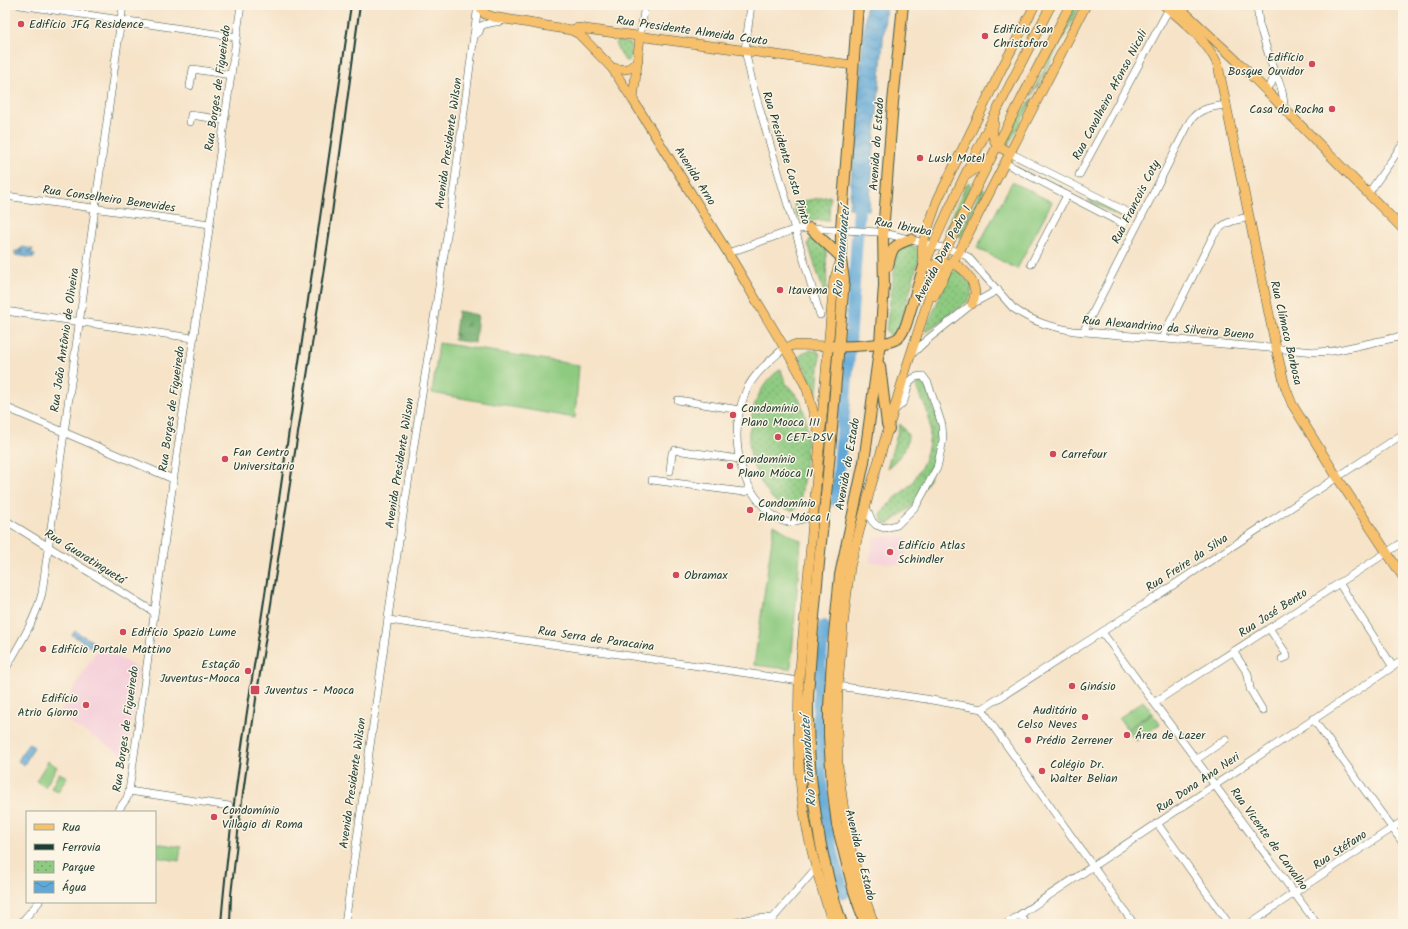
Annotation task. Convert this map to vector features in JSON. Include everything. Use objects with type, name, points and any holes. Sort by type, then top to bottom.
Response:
[{"type":"highway","name":"Avenida do Estado","points":[[842,924],[826,870],[815,811],[808,734],[808,699],[828,466],[834,346],[844,280],[841,258],[844,230],[852,65],[858,5]]},
{"type":"highway","name":"Avenida do Estado","points":[[865,924],[852,888],[837,825],[832,784],[829,724],[833,644],[840,575],[864,462],[880,343],[884,286],[881,233],[903,5]]},
{"type":"highway","points":[[810,228],[841,258]]},
{"type":"highway","points":[[884,286],[891,252],[898,243],[911,239]]},
{"type":"highway","points":[[834,346],[880,343],[897,338],[902,334],[924,266]]},
{"type":"highway","points":[[878,361],[881,368],[886,424],[888,429]]},
{"type":"main road","name":"Rua Presidente Almeida Couto","points":[[478,5],[485,14],[493,18],[505,20],[571,30],[578,28],[852,65]]},
{"type":"main road","name":"Avenida Dom Pedro I","points":[[924,266],[922,253],[923,242],[938,199],[1003,66],[1035,5]]},
{"type":"main road","name":"Avenida Dom Pedro I","points":[[924,266],[964,177],[1005,93],[1051,5]]},
{"type":"main road","name":"Avenida Dom Pedro I","points":[[923,315],[946,248],[1070,5]]},
{"type":"main road","name":"Avenida Dom Pedro I","points":[[923,315],[951,263],[959,252],[1086,5]]},
{"type":"main road","points":[[1170,6],[1237,62],[1403,229]]},
{"type":"main road","name":"Rua Clímaco Barbosa","points":[[1170,6],[1202,39],[1211,51],[1218,65],[1276,348],[1285,386],[1292,404],[1403,577]]},
{"type":"main road","name":"Avenida Arno","points":[[571,30],[579,34],[612,68],[728,253],[807,389],[820,438]]},
{"type":"main road","points":[[633,100],[640,37]]},
{"type":"main road","points":[[612,68],[627,69],[634,66],[638,60]]},
{"type":"main road","points":[[1218,65],[1227,60],[1237,62]]},
{"type":"main road","points":[[1003,66],[1005,93]]},
{"type":"main road","points":[[1017,108],[1024,105],[1045,86]]},
{"type":"main road","points":[[996,112],[992,137],[997,146],[1010,153]]},
{"type":"main road","points":[[964,177],[992,157],[1005,163]]},
{"type":"main road","points":[[924,266],[951,263],[972,272],[976,277],[980,290],[975,302]]},
{"type":"main road","name":"Avenida do Estado","points":[[874,924],[862,890],[850,846],[843,804],[837,747],[838,686],[846,592],[850,567],[888,429],[923,315]]},
{"type":"main road","points":[[784,348],[794,345],[834,346]]},
{"type":"main road","name":"Avenida do Estado","points":[[833,924],[817,867],[804,812],[798,729],[799,681],[820,438],[834,346]]},
{"type":"street","points":[[20,5],[236,37]]},
{"type":"street","name":"Rua João Antônio de Oliveira","points":[[5,670],[28,630],[39,606],[123,5]]},
{"type":"street","name":"Rua Borges de Figueiredo","points":[[118,811],[127,798],[129,791],[241,5]]},
{"type":"street","name":"Avenida Presidente Wilson","points":[[345,924],[399,542],[451,210],[478,5]]},
{"type":"street","points":[[640,37],[645,5]]},
{"type":"street","name":"Rua Presidente Costa Pinto","points":[[751,5],[745,50],[752,86],[796,229],[820,315]]},
{"type":"street","points":[[1257,5],[1259,24],[1281,88],[1285,111]]},
{"type":"street","name":"Rua Cavalheiro Afonso Nicoli","points":[[1079,175],[1170,6]]},
{"type":"street","name":"Rua Presidente Almeida Couto","points":[[474,36],[479,32],[481,26],[505,20]]},
{"type":"street","points":[[190,86],[192,69],[231,75]]},
{"type":"street","points":[[1265,90],[1269,86],[1275,74]]},
{"type":"street","name":"Rua Francois Coty","points":[[1083,332],[1190,121],[1194,115],[1202,109],[1227,105]]},
{"type":"street","points":[[190,122],[191,115],[224,120]]},
{"type":"street","points":[[1368,194],[1403,144]]},
{"type":"street","points":[[1005,163],[1123,224],[1129,212],[1010,153]]},
{"type":"street","points":[[1058,190],[1063,179]]},
{"type":"street","points":[[1081,203],[1087,191]]},
{"type":"street","points":[[1031,264],[1067,195]]},
{"type":"street","name":"Rua Conselheiro Benevides","points":[[5,196],[210,224]]},
{"type":"street","points":[[1162,338],[1217,229],[1224,224],[1249,217]]},
{"type":"street","name":"Rua Ibiruba","points":[[728,253],[796,229],[810,228],[881,233],[911,239],[959,252]]},
{"type":"street","name":"Rua Alexandrino da Silveira Bueno","points":[[959,252],[968,257],[1014,308],[1042,324],[1083,332],[1316,352],[1333,351],[1403,336]]},
{"type":"street","points":[[911,356],[928,339],[975,302],[998,290]]},
{"type":"street","points":[[5,311],[193,338]]},
{"type":"street","points":[[784,348],[756,374],[746,390],[740,410],[737,433],[739,459],[743,474],[751,490],[758,501],[770,513],[781,521],[789,523],[814,515]]},
{"type":"street","points":[[866,507],[872,521],[876,525],[884,528],[897,525],[916,506],[937,468],[943,440],[942,425],[928,383],[923,376],[914,377],[910,381],[903,403],[895,410]]},
{"type":"street","points":[[678,400],[740,410]]},
{"type":"street","points":[[5,407],[173,479]]},
{"type":"street","name":"Rua Freire da Silva","points":[[982,709],[1403,434]]},
{"type":"street","points":[[670,471],[672,453],[675,450],[739,459]]},
{"type":"street","points":[[652,480],[743,492],[751,490]]},
{"type":"street","name":"Rua Guaratinguetá","points":[[5,520],[154,612]]},
{"type":"street","name":"Rua José Bento","points":[[1155,702],[1403,542]]},
{"type":"street","points":[[1339,583],[1393,667]]},
{"type":"street","name":"Rua Serra de Paracaina","points":[[389,620],[799,681]]},
{"type":"street","points":[[1269,628],[1287,655],[1287,657],[1282,659]]},
{"type":"street","name":"Rua Vicente de Carvalho","points":[[1102,632],[1317,924]]},
{"type":"street","points":[[1233,651],[1248,674],[1250,689],[1263,711]]},
{"type":"street","name":"Rua Dona Ana Neri","points":[[1006,924],[1157,823],[1216,786],[1313,719],[1403,660]]},
{"type":"street","points":[[838,686],[982,709],[1134,924]]},
{"type":"street","points":[[1313,719],[1403,843]]},
{"type":"street","points":[[1197,759],[1226,739]]},
{"type":"street","points":[[129,791],[229,806]]},
{"type":"street","name":"Rua Stéfano","points":[[1248,924],[1403,821]]},
{"type":"street","points":[[1157,823],[1229,924]]},
{"type":"street","points":[[768,924],[817,867]]},
{"type":"street","points":[[20,924],[38,903]]},
{"type":"street","points":[[1021,915],[1026,924]]},
{"type":"street","points":[[730,924],[750,918],[773,918]]},
{"type":"shaded area","points":[[875,536],[907,537],[905,565],[869,562]]},
{"type":"shaded area","points":[[99,646],[138,669],[127,757],[58,716]]},
{"type":"green space","points":[[1076,5],[1080,5],[1041,81],[1031,96]]},
{"type":"green space","points":[[618,41],[631,44],[629,61],[625,61],[616,46]]},
{"type":"green space","points":[[1034,97],[1008,146],[1004,144],[1022,111]]},
{"type":"green space","points":[[968,182],[972,184],[948,232],[945,230]]},
{"type":"green space","points":[[1012,182],[1052,202],[1017,269],[977,248]]},
{"type":"green space","points":[[982,189],[985,190],[961,237],[958,236]]},
{"type":"green space","points":[[830,196],[829,220],[803,220],[797,216],[794,203]]},
{"type":"green space","points":[[1090,199],[1119,213],[1121,216],[1120,217],[1088,200]]},
{"type":"green space","points":[[814,237],[826,247],[827,296],[825,296],[808,244],[810,239]]},
{"type":"green space","points":[[904,245],[916,247],[920,254],[900,328],[891,335],[887,333],[886,330],[897,251]]},
{"type":"green space","points":[[957,269],[972,286],[971,296],[968,301],[926,332],[925,330],[951,271]]},
{"type":"green space","points":[[458,311],[478,315],[475,343],[454,340]]},
{"type":"green space","points":[[439,343],[579,365],[575,418],[432,393]]},
{"type":"green space","points":[[810,350],[818,351],[820,355],[817,395],[800,358],[800,355]]},
{"type":"green space","points":[[781,369],[786,383],[800,400],[805,414],[806,426],[807,439],[805,466],[800,503],[797,508],[792,511],[777,503],[762,484],[755,470],[749,440],[749,431],[756,401],[764,386]]},
{"type":"green space","points":[[920,381],[922,381],[928,391],[940,428],[940,442],[937,456],[928,482],[911,507],[889,524],[882,521],[881,515],[888,505],[907,488],[918,474],[928,449],[930,422],[927,411],[917,389]]},
{"type":"green space","points":[[900,424],[908,435],[908,440],[904,450],[898,458],[887,468]]},
{"type":"green space","points":[[774,525],[801,541],[790,669],[754,665]]},
{"type":"green space","points":[[1143,701],[1152,712],[1127,729],[1119,718]]},
{"type":"green space","points":[[1152,713],[1160,724],[1136,741],[1128,730]]},
{"type":"green space","points":[[48,761],[57,767],[45,787],[36,781]]},
{"type":"green space","points":[[59,773],[67,777],[58,792],[51,788]]},
{"type":"green space","points":[[156,843],[181,847],[179,861],[156,857]]},
{"type":"water","name":"Rio Tamanduateí","points":[[866,5],[886,5],[869,210],[849,208]]},
{"type":"water","points":[[22,247],[33,249],[32,252],[27,252],[35,254],[34,258],[15,255],[15,251],[23,252],[18,250]]},
{"type":"water","points":[[75,631],[95,643],[92,648],[72,635]]},
{"type":"water","points":[[28,743],[34,747],[24,765],[18,761]]},
{"type":"waterway","name":"Rio Tamanduateí","points":[[836,501],[850,344],[860,193]]},
{"type":"waterway","name":"Rio Tamanduateí","points":[[824,626],[819,678],[818,712],[820,765],[826,817],[844,893]]},
{"type":"railway","points":[[221,924],[230,831],[243,739],[351,5]]},
{"type":"railway","points":[[230,924],[231,895],[240,815],[256,699],[328,243],[360,5]]},
{"type":"place","name":"Edifício JFG Residence","points":[[21,24]]},
{"type":"place","name":"Edifício San Christoforo","points":[[985,36]]},
{"type":"place","name":"Edifício Bosque Ouvidor","points":[[1312,64]]},
{"type":"place","name":"Casa da Rocha","points":[[1332,109]]},
{"type":"place","name":"Lush Motel","points":[[920,158]]},
{"type":"place","name":"Itavema","points":[[780,290]]},
{"type":"place","name":"Condomínio Plano Mooca III","points":[[733,415]]},
{"type":"place","name":"CET-DSV","points":[[778,437]]},
{"type":"place","name":"Carrefour","points":[[1053,454]]},
{"type":"place","name":"Fan Centro Universitario","points":[[225,459]]},
{"type":"place","name":"Condomínio Plano Móoca II","points":[[730,466]]},
{"type":"place","name":"Condomínio Plano Móoca I","points":[[750,510]]},
{"type":"place","name":"Edifício Atlas Schindler","points":[[890,552]]},
{"type":"place","name":"Obramax","points":[[676,575]]},
{"type":"place","name":"Edifício Spazio Lume","points":[[123,632]]},
{"type":"place","name":"Edifício Portale Mattino","points":[[43,649]]},
{"type":"place","name":"Estação Juventus-Mooca","points":[[248,671]]},
{"type":"place","name":"Ginásio","points":[[1072,686]]},
{"type":"place","name":"Juventus - Mooca","points":[[255,690]]},
{"type":"place","name":"Edifício Atrio Giorno","points":[[86,705]]},
{"type":"place","name":"Auditório Celso Neves","points":[[1085,717]]},
{"type":"place","name":"Área de Lazer","points":[[1127,735]]},
{"type":"place","name":"Prédio Zerrener","points":[[1028,740]]},
{"type":"place","name":"Colégio Dr. Walter Belian","points":[[1042,771]]},
{"type":"place","name":"Condomínio Villagio di Roma","points":[[214,817]]}]
